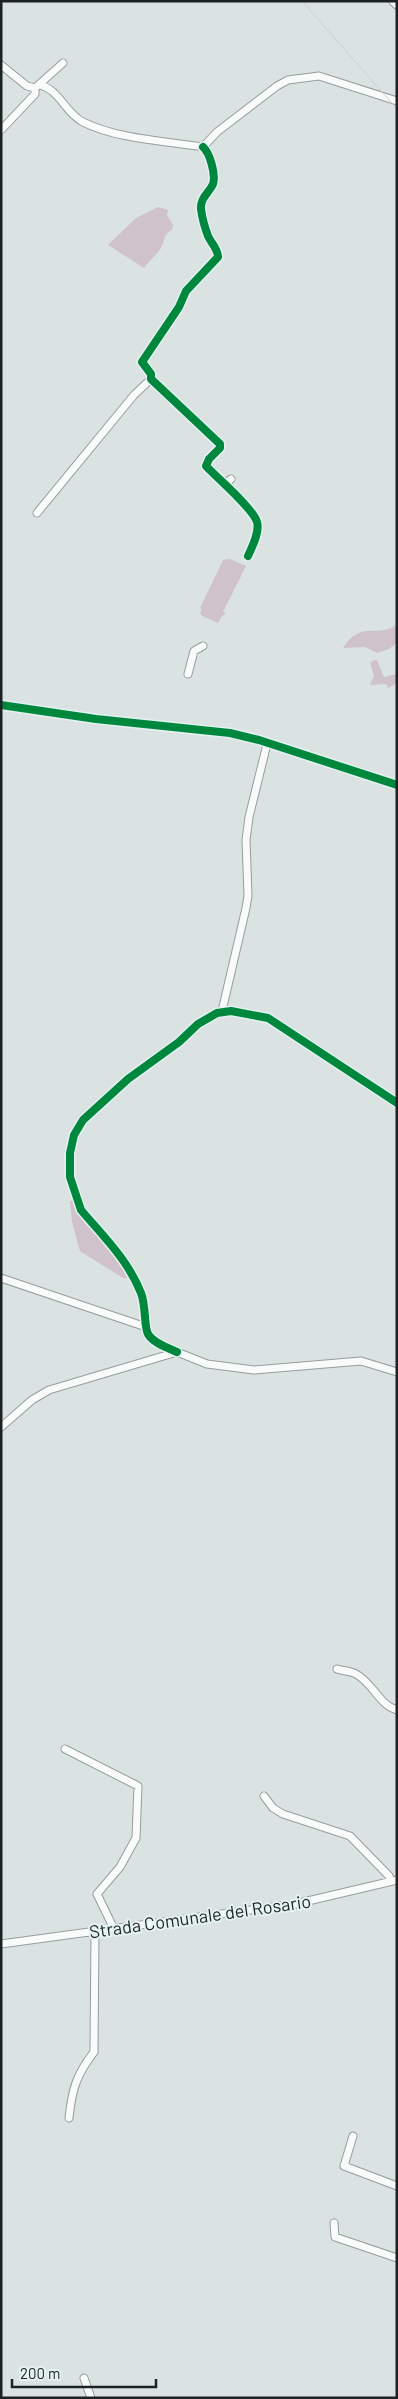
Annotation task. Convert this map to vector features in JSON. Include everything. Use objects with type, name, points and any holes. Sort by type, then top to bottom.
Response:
[{"type":"main road","points":[[394,1],[397,4]]},
{"type":"street","points":[[1,130],[35,94],[38,86],[63,62]]},
{"type":"street","points":[[1,65],[27,86],[50,87],[83,122],[124,135],[203,147],[207,150],[213,184],[202,199],[201,208],[208,236],[218,253],[218,257],[186,290],[179,307],[142,362],[151,374],[151,378],[220,444],[220,448],[209,459],[206,466],[256,520],[257,529],[248,556]]},
{"type":"street","points":[[203,147],[218,132],[277,86],[288,80],[319,76],[397,101]]},
{"type":"street","points":[[37,513],[134,395],[151,378]]},
{"type":"street","points":[[224,484],[231,479]]},
{"type":"street","points":[[188,674],[194,651],[203,646]]},
{"type":"street","points":[[1,705],[96,719],[230,734],[397,785]]},
{"type":"street","points":[[222,1011],[246,908],[248,896],[246,840],[249,817],[267,744]]},
{"type":"street","points":[[397,1103],[268,1018],[222,1011],[198,1024],[179,1042],[128,1079],[83,1120],[72,1142],[70,1177],[76,1200],[81,1210],[124,1260],[142,1294],[147,1323],[146,1328],[149,1336],[177,1352],[213,1366],[254,1370],[360,1361],[397,1372]]},
{"type":"street","points":[[1,1278],[146,1328]]},
{"type":"street","points":[[1,1427],[32,1400],[49,1390],[177,1352]]},
{"type":"street","points":[[337,1669],[356,1674],[371,1686],[388,1708],[397,1710]]},
{"type":"street","points":[[65,1749],[138,1786],[136,1838],[120,1867],[97,1894],[114,1929]]},
{"type":"street","points":[[264,1796],[273,1808],[283,1814],[350,1836],[394,1881]]},
{"type":"street","name":"Strada Comunale del Rosario","points":[[1,1944],[295,1904],[394,1881]]},
{"type":"street","points":[[69,2118],[72,2090],[86,2062],[94,2052],[94,1931]]},
{"type":"street","points":[[353,2136],[344,2166],[397,2186]]},
{"type":"street","points":[[334,2223],[335,2237],[397,2258]]},
{"type":"street","points":[[84,2378],[91,2398]]},
{"type":"shaded area","points":[[158,207],[168,210],[167,215],[173,225],[172,230],[167,234],[161,248],[144,268],[108,245],[136,218]]},
{"type":"shaded area","points":[[230,559],[246,566],[223,612],[226,613],[218,623],[202,616],[200,613],[202,609],[200,608],[223,560]]},
{"type":"shaded area","points":[[397,625],[397,643],[389,649],[377,653],[365,647],[343,648],[356,634],[389,629]]},
{"type":"shaded area","points":[[377,660],[384,677],[397,674],[397,683],[388,688],[386,684],[370,684],[374,676],[370,663]]},
{"type":"shaded area","points":[[70,1201],[76,1201],[133,1278],[123,1278],[80,1251],[72,1222]]},
{"type":"railway","points":[[302,1],[397,109]]},
{"type":"cycle path","points":[[203,147],[210,159],[214,180],[202,202],[201,209],[209,239],[217,251],[218,257],[186,291],[179,307],[142,362],[151,374],[151,379],[220,444],[220,448],[209,459],[206,466],[242,501],[257,522],[257,535],[248,556]]},
{"type":"cycle path","points":[[1,705],[96,719],[230,733],[259,740],[397,785]]},
{"type":"cycle path","points":[[177,1352],[157,1343],[150,1337],[146,1326],[143,1298],[136,1281],[122,1259],[81,1210],[70,1177],[70,1153],[74,1135],[83,1120],[128,1079],[179,1042],[198,1024],[217,1013],[231,1011],[268,1018],[397,1103]]}]
